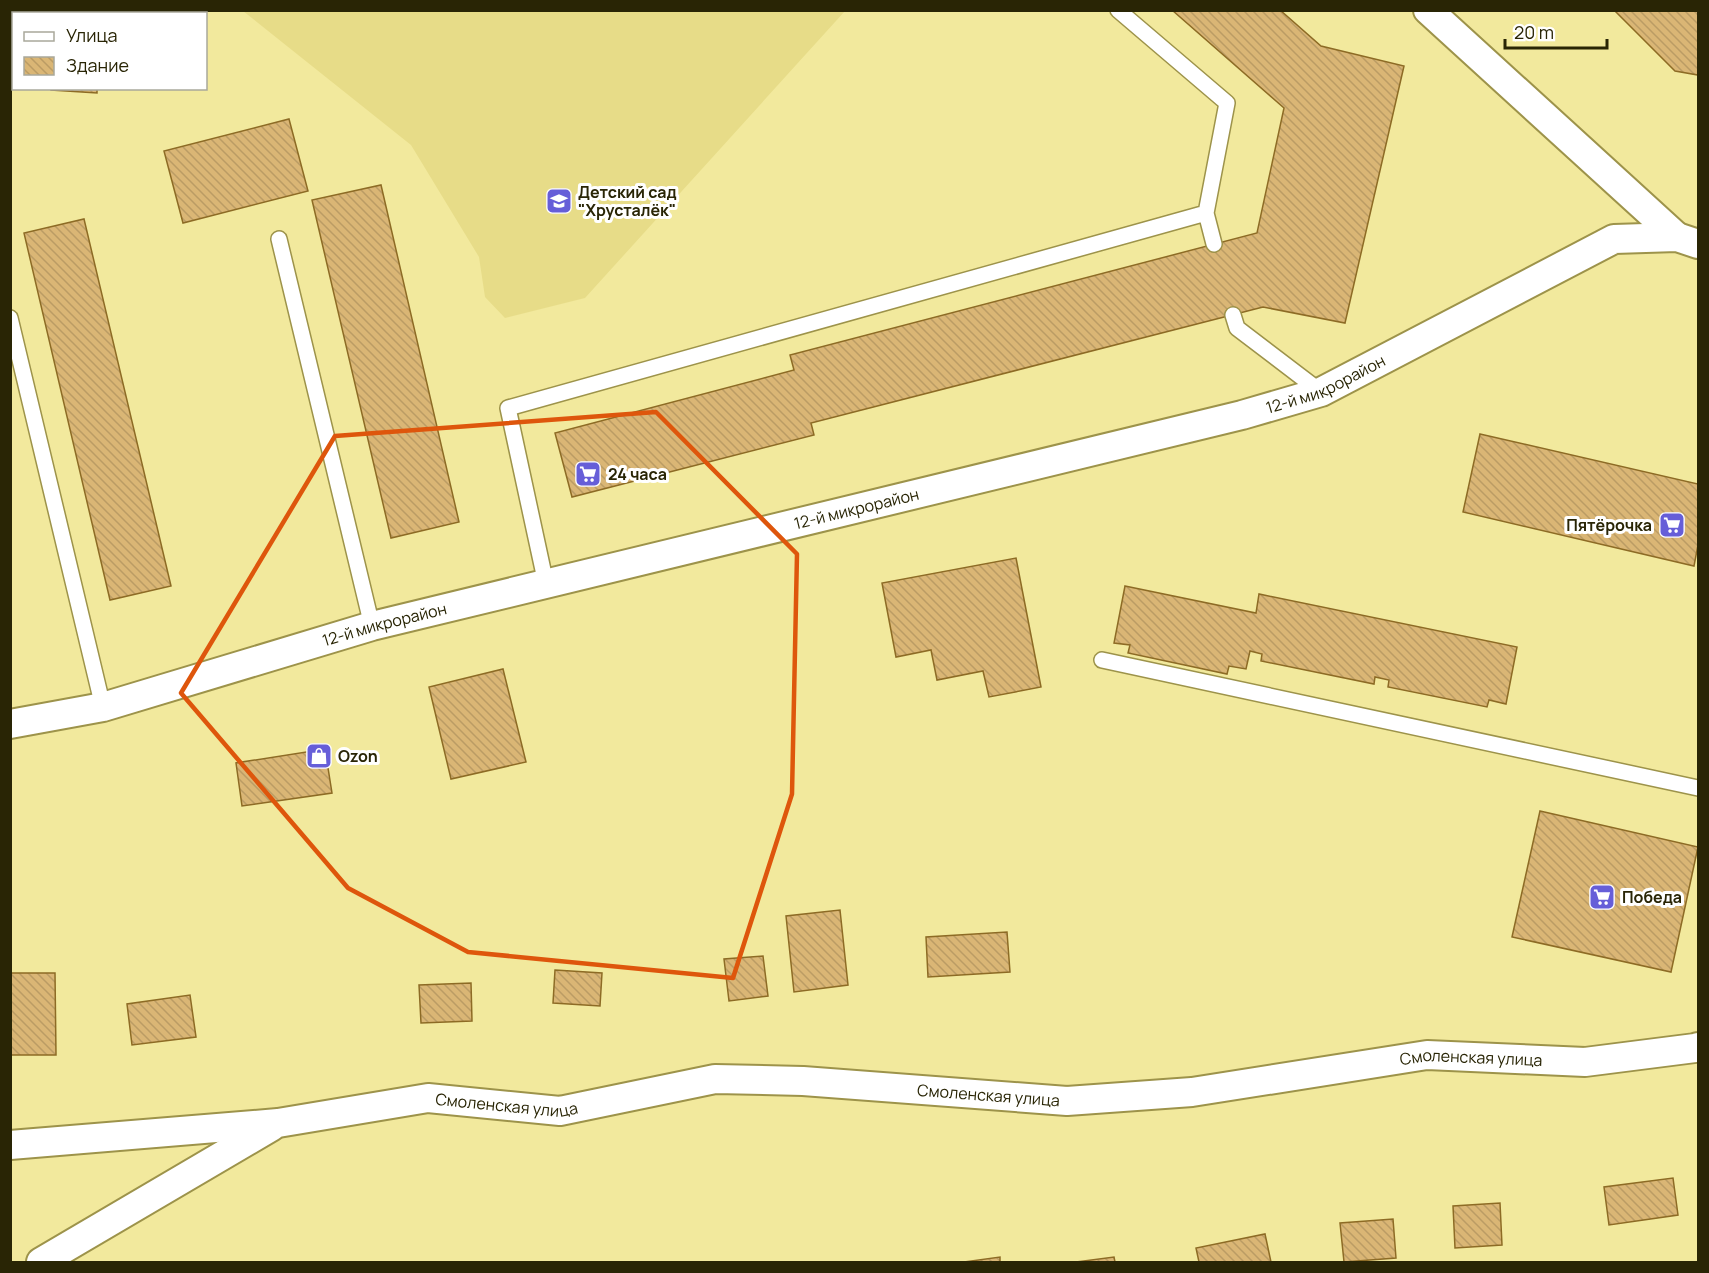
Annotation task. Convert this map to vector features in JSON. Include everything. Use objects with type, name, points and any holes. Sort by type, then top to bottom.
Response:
[{"type":"street","name":"12-й микрорайон","points":[[1428,10],[1688,241]]},
{"type":"street","name":"12-й микрорайон","points":[[10,724],[103,706],[372,626],[1242,415],[1321,392],[1614,238],[1688,241]]},
{"type":"street","name":"Смоленская улица","points":[[10,1145],[278,1123],[428,1098],[560,1111],[715,1079],[803,1081],[1067,1101],[1192,1092],[1428,1055],[1585,1062],[1698,1047]]},
{"type":"street","name":"Смоленская улица","points":[[40,1263],[278,1123]]},
{"type":"lane","points":[[1118,10],[1227,103],[1206,213],[1214,244]]},
{"type":"lane","points":[[546,584],[508,408],[1206,213]]},
{"type":"lane","points":[[279,239],[372,626]]},
{"type":"lane","points":[[1233,315],[1237,328],[1321,392]]},
{"type":"lane","points":[[10,318],[103,706]]},
{"type":"lane","points":[[1102,660],[1698,788]]},
{"type":"highlighted area","points":[[656,412],[797,554],[792,794],[733,978],[468,952],[348,888],[181,693],[335,436]]},
{"type":"shaded area","name":"Детский сад \"Хрусталёк\"","points":[[243,11],[845,11],[585,298],[505,318],[485,297],[479,257],[411,145]]},
{"type":"building","points":[[56,10],[102,10],[102,12],[56,12]]},
{"type":"building","points":[[1172,10],[1280,10],[1321,46],[1404,66],[1345,323],[1263,307],[811,423],[814,435],[572,497],[555,433],[794,370],[790,355],[1257,233],[1284,108]]},
{"type":"building","points":[[1614,10],[1698,10],[1698,75],[1675,71]]},
{"type":"building","points":[[51,90],[97,90],[97,93]]},
{"type":"building","points":[[289,119],[308,191],[183,223],[164,151]]},
{"type":"building","points":[[381,185],[459,522],[391,538],[312,200]]},
{"type":"building","points":[[84,219],[171,586],[110,600],[24,233]]},
{"type":"building","points":[[1480,434],[1698,484],[1698,545],[1694,566],[1463,512]]},
{"type":"building","points":[[1016,558],[1041,687],[989,697],[983,671],[937,680],[931,650],[896,657],[882,583]]},
{"type":"building","points":[[1125,586],[1256,613],[1259,594],[1517,647],[1506,704],[1489,700],[1487,707],[1388,687],[1389,680],[1375,677],[1374,684],[1261,661],[1262,654],[1250,651],[1246,669],[1229,666],[1227,674],[1128,653],[1130,645],[1114,643]]},
{"type":"building","points":[[503,669],[526,762],[451,779],[429,687]]},
{"type":"building","points":[[325,749],[332,793],[242,806],[236,763]]},
{"type":"building","points":[[1540,811],[1698,847],[1671,972],[1512,937]]},
{"type":"building","points":[[840,910],[848,985],[794,992],[786,916]]},
{"type":"building","points":[[1007,932],[1010,972],[928,977],[926,937]]},
{"type":"building","points":[[763,956],[768,996],[729,1001],[724,959]]},
{"type":"building","points":[[555,970],[602,973],[600,1006],[553,1003]]},
{"type":"building","points":[[10,973],[55,973],[56,1055],[10,1055]]},
{"type":"building","points":[[471,983],[472,1021],[421,1023],[419,985]]},
{"type":"building","points":[[190,995],[196,1037],[132,1045],[127,1004]]},
{"type":"building","points":[[1673,1178],[1678,1215],[1609,1225],[1604,1187]]},
{"type":"building","points":[[1500,1203],[1502,1245],[1455,1248],[1453,1206]]},
{"type":"building","points":[[1393,1219],[1396,1258],[1344,1262],[1340,1223]]},
{"type":"building","points":[[1265,1234],[1271,1262],[1199,1262],[1196,1248]]},
{"type":"building","points":[[1000,1257],[1000,1262],[964,1262]]},
{"type":"building","points":[[1114,1257],[1115,1262],[1076,1262]]},
{"type":"place","name":"Детский сад \"Хрусталёк\"","points":[[559,201]]},
{"type":"place","name":"24 часа","points":[[588,474]]},
{"type":"place","name":"Пятёрочка","points":[[1672,525]]},
{"type":"place","name":"Ozon","points":[[319,756]]},
{"type":"place","name":"Победа","points":[[1602,897]]}]
